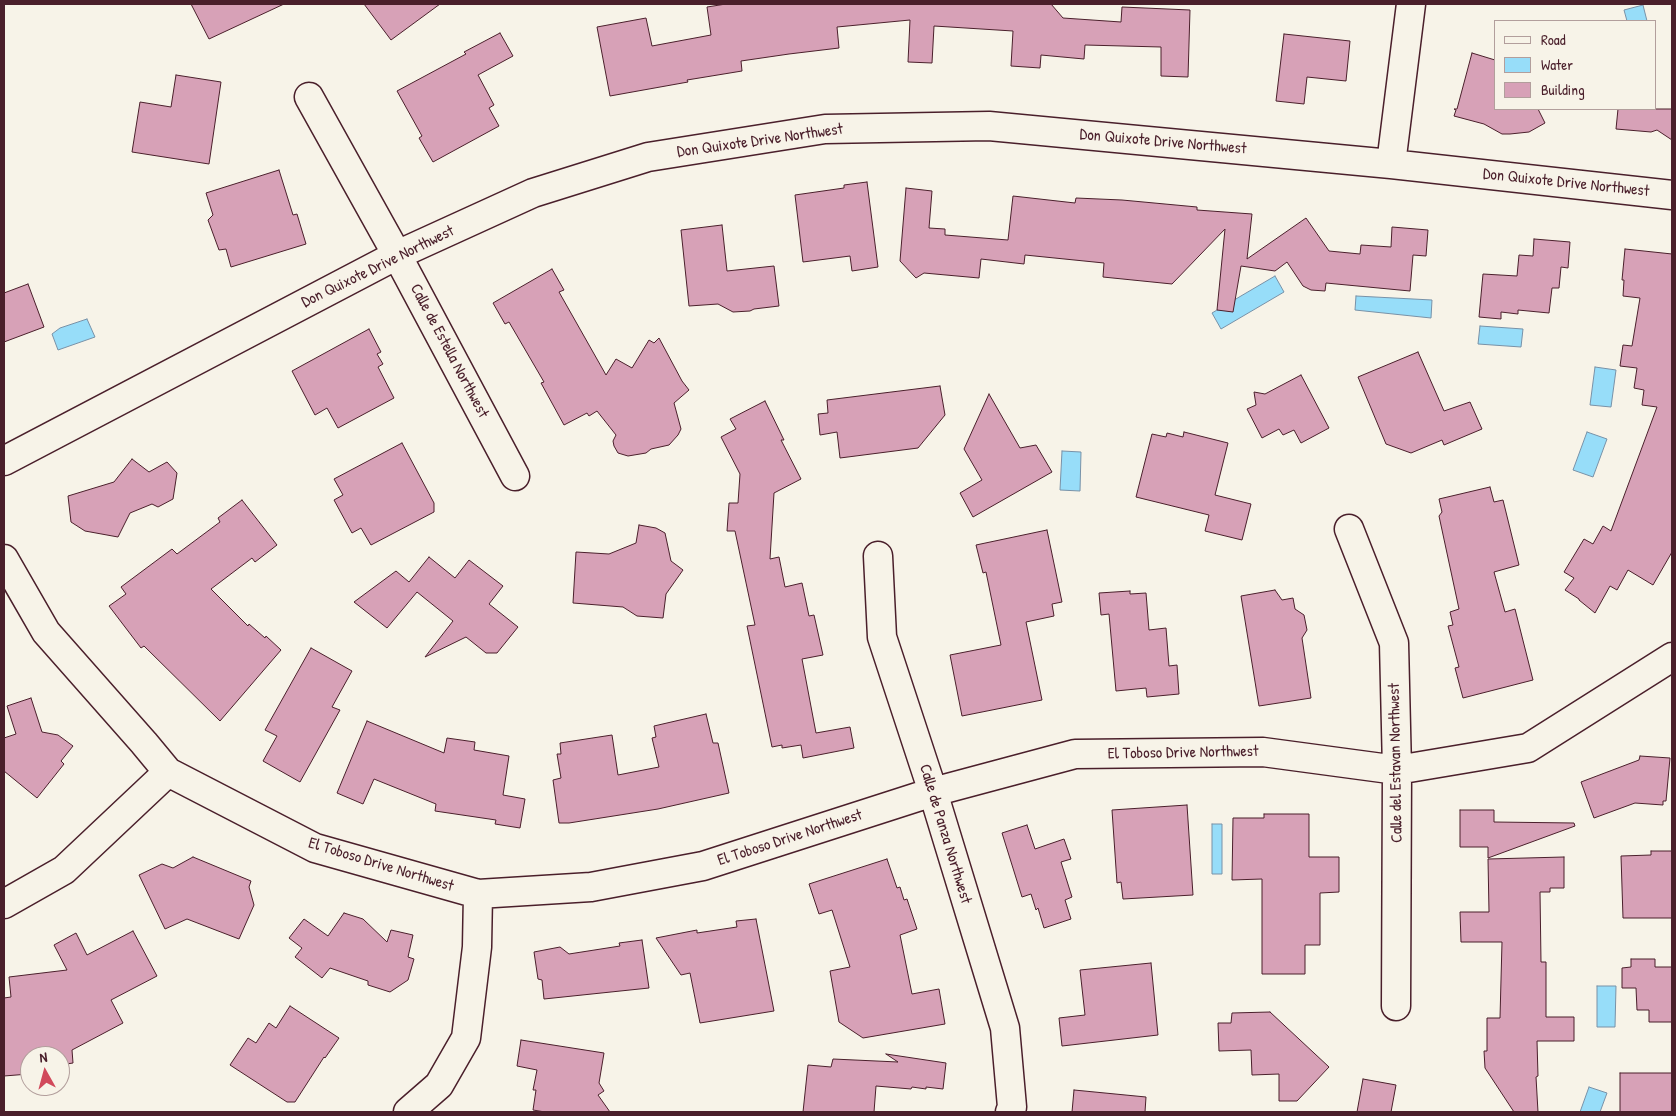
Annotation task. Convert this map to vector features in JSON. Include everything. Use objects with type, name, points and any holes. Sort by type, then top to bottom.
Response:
[{"type":"street","points":[[1391,164],[1411,4]]},
{"type":"street","name":"Calle de Estella Northwest","points":[[309,96],[397,255],[515,476]]},
{"type":"street","name":"Don Quixote Drive Northwest","points":[[4,461],[397,255],[533,193],[648,157],[825,129],[989,126],[1391,164],[1672,195]]},
{"type":"street","name":"Calle del Estavan Northwest","points":[[1350,529],[1394,643],[1397,770],[1396,1006]]},
{"type":"street","name":"Calle de Panza Northwest","points":[[878,556],[882,637],[933,792],[1004,1028],[1012,1107],[1010,1112]]},
{"type":"street","name":"El Toboso Drive Northwest","points":[[4,559],[46,632],[168,772],[315,848],[478,894],[591,887],[703,866],[933,792],[1075,754],[1263,752],[1397,770],[1528,748],[1672,658]]},
{"type":"street","points":[[4,904],[64,870],[168,772]]},
{"type":"street","points":[[408,1112],[439,1085],[466,1038],[477,947],[478,894]]},
{"type":"water","points":[[1643,5],[1647,20],[1627,20],[1624,10]]},
{"type":"water","points":[[1275,276],[1284,292],[1221,329],[1212,313]]},
{"type":"water","points":[[1356,296],[1432,300],[1431,318],[1355,310]]},
{"type":"water","points":[[87,319],[95,337],[58,350],[52,334],[60,328]]},
{"type":"water","points":[[1480,326],[1523,329],[1521,347],[1478,344]]},
{"type":"water","points":[[1595,367],[1616,370],[1611,407],[1590,405]]},
{"type":"water","points":[[1587,432],[1607,439],[1593,477],[1573,470]]},
{"type":"water","points":[[1062,451],[1081,452],[1080,491],[1060,490]]},
{"type":"water","points":[[1212,824],[1222,824],[1222,874],[1212,874]]},
{"type":"water","points":[[1597,986],[1616,986],[1615,1027],[1597,1027]]},
{"type":"water","points":[[1589,1087],[1607,1093],[1600,1112],[1580,1112]]},
{"type":"building","points":[[191,4],[284,4],[209,39]]},
{"type":"building","points":[[364,4],[440,4],[391,40]]},
{"type":"building","points":[[726,4],[1051,4],[1063,18],[1121,22],[1122,7],[1190,10],[1188,77],[1161,76],[1161,47],[1085,45],[1084,59],[1041,55],[1040,68],[1011,66],[1013,31],[934,26],[932,63],[908,62],[910,20],[837,27],[839,48],[741,61],[742,71],[610,96],[597,27],[646,18],[652,46],[711,35],[707,7]]},
{"type":"building","points":[[500,33],[513,56],[478,75],[494,105],[489,108],[499,126],[433,162],[419,138],[422,136],[397,91],[466,54],[464,52]]},
{"type":"building","points":[[1284,34],[1350,41],[1346,81],[1307,77],[1304,104],[1276,101]]},
{"type":"building","points":[[1472,53],[1494,60],[1494,110],[1538,110],[1545,123],[1529,132],[1502,134],[1484,124],[1454,116],[1456,110],[1454,109],[1457,109]]},
{"type":"building","points":[[176,75],[221,82],[209,164],[132,152],[140,102],[171,107]]},
{"type":"building","points":[[1672,109],[1672,140],[1657,130],[1651,132],[1616,129],[1618,110]]},
{"type":"building","points":[[279,170],[293,215],[297,214],[306,244],[231,267],[226,249],[219,250],[208,220],[213,215],[206,193]]},
{"type":"building","points":[[867,182],[878,267],[852,271],[850,256],[803,262],[795,195],[844,188],[844,185]]},
{"type":"building","points":[[906,188],[932,191],[929,228],[945,229],[945,235],[1008,240],[1013,196],[1075,203],[1076,198],[1122,200],[1197,207],[1197,210],[1252,214],[1247,259],[1306,218],[1329,251],[1360,254],[1361,245],[1391,247],[1392,227],[1428,230],[1426,256],[1413,255],[1410,291],[1326,283],[1325,291],[1311,290],[1303,286],[1287,262],[1275,271],[1241,266],[1233,312],[1217,310],[1225,229],[1172,284],[1103,277],[1104,263],[1025,255],[1024,264],[981,259],[979,278],[924,273],[916,278],[900,261]]},
{"type":"building","points":[[722,225],[727,271],[774,266],[779,306],[733,312],[718,304],[689,306],[681,230]]},
{"type":"building","points":[[1534,239],[1570,242],[1568,268],[1561,267],[1559,288],[1552,288],[1549,313],[1518,310],[1518,314],[1501,312],[1501,319],[1479,317],[1483,274],[1517,276],[1519,255],[1533,256]]},
{"type":"building","points":[[1625,249],[1672,254],[1672,552],[1653,585],[1628,570],[1617,590],[1610,586],[1595,613],[1565,590],[1574,578],[1564,572],[1584,539],[1593,544],[1603,526],[1611,531],[1657,407],[1642,405],[1644,390],[1634,388],[1637,368],[1620,366],[1623,345],[1632,346],[1640,298],[1623,296],[1624,280],[1622,280]]},
{"type":"building","points":[[552,269],[564,290],[559,292],[606,375],[616,359],[632,368],[649,340],[654,343],[659,338],[682,381],[689,390],[674,403],[681,429],[669,445],[651,449],[646,453],[628,456],[618,453],[613,441],[616,435],[597,411],[589,416],[587,413],[564,425],[541,383],[544,382],[509,322],[505,324],[493,303]]},
{"type":"building","points":[[28,284],[44,327],[4,342],[4,293]]},
{"type":"building","points":[[369,329],[381,352],[377,354],[383,364],[378,367],[394,398],[338,428],[327,408],[315,415],[292,371]]},
{"type":"building","points":[[1418,352],[1444,411],[1470,402],[1482,429],[1444,445],[1442,440],[1411,453],[1386,444],[1358,377]]},
{"type":"building","points":[[1301,375],[1329,428],[1301,443],[1294,430],[1283,435],[1279,429],[1262,438],[1247,409],[1256,405],[1254,392],[1265,394]]},
{"type":"building","points":[[940,386],[945,415],[918,448],[840,458],[837,432],[820,435],[818,414],[828,413],[827,400]]},
{"type":"building","points":[[989,394],[1020,448],[1036,445],[1052,472],[973,517],[960,493],[982,480],[964,449]]},
{"type":"building","points":[[765,401],[784,440],[781,440],[801,479],[774,493],[770,559],[779,557],[785,587],[802,583],[809,616],[814,615],[823,655],[802,659],[816,733],[850,727],[854,748],[803,758],[801,745],[782,748],[782,745],[772,747],[747,626],[755,625],[735,531],[727,531],[729,503],[738,503],[740,474],[721,437],[736,429],[730,419]]},
{"type":"building","points":[[1184,432],[1228,443],[1215,495],[1251,504],[1242,540],[1205,531],[1209,515],[1136,497],[1152,434],[1166,437],[1167,433],[1183,437]]},
{"type":"building","points":[[402,443],[434,503],[434,512],[371,545],[361,528],[352,533],[334,500],[343,495],[334,479]]},
{"type":"building","points":[[132,459],[149,472],[167,462],[177,473],[173,499],[158,507],[152,504],[130,513],[118,537],[85,531],[71,522],[68,496],[114,482]]},
{"type":"building","points":[[1490,487],[1494,502],[1503,500],[1519,565],[1494,572],[1505,612],[1515,609],[1533,680],[1463,698],[1455,668],[1459,667],[1448,626],[1453,625],[1450,612],[1459,609],[1439,516],[1442,512],[1439,499]]},
{"type":"building","points":[[242,500],[277,545],[255,562],[252,558],[211,589],[248,626],[249,624],[265,638],[266,636],[281,650],[220,721],[144,646],[141,648],[109,606],[126,594],[121,587],[172,549],[177,554],[220,522],[218,518]]},
{"type":"building","points":[[639,525],[656,528],[665,533],[671,561],[683,570],[666,594],[663,618],[637,616],[623,607],[573,603],[576,552],[609,554],[636,543]]},
{"type":"building","points":[[1047,530],[1062,602],[1052,604],[1054,616],[1026,622],[1042,700],[962,716],[950,655],[1001,645],[986,572],[983,573],[976,545]]},
{"type":"building","points":[[429,557],[455,578],[469,560],[503,586],[489,604],[518,627],[497,653],[486,653],[466,637],[425,657],[453,621],[417,592],[387,628],[354,602],[396,571],[409,582]]},
{"type":"building","points":[[1275,590],[1282,600],[1293,598],[1295,609],[1304,615],[1307,630],[1302,638],[1311,698],[1259,706],[1241,596]]},
{"type":"building","points":[[1130,591],[1130,594],[1146,593],[1149,630],[1166,628],[1169,666],[1177,665],[1179,694],[1147,697],[1146,688],[1116,691],[1109,614],[1101,615],[1099,593]]},
{"type":"building","points":[[311,648],[352,671],[332,707],[340,710],[300,782],[263,761],[277,736],[265,730]]},
{"type":"building","points":[[31,698],[42,732],[58,735],[73,746],[61,761],[64,764],[37,798],[4,771],[4,738],[16,734],[7,706]]},
{"type":"building","points":[[706,714],[713,743],[718,743],[729,793],[658,809],[559,823],[553,780],[561,778],[557,754],[561,754],[560,743],[612,735],[618,775],[659,767],[652,738],[656,737],[654,726]]},
{"type":"building","points":[[367,721],[444,753],[447,738],[475,742],[474,750],[509,756],[503,795],[525,799],[520,828],[495,824],[496,820],[435,811],[436,804],[374,779],[363,804],[337,793]]},
{"type":"building","points":[[1640,756],[1670,758],[1666,801],[1663,801],[1663,805],[1635,803],[1594,818],[1581,782],[1639,760]]},
{"type":"building","points":[[1187,805],[1193,895],[1123,899],[1121,882],[1117,883],[1112,810]]},
{"type":"building","points":[[1460,810],[1494,810],[1494,822],[1574,823],[1575,826],[1488,858],[1488,847],[1460,847]]},
{"type":"building","points":[[1264,814],[1309,814],[1309,857],[1339,857],[1339,892],[1320,893],[1320,945],[1305,945],[1305,974],[1262,974],[1262,879],[1232,880],[1233,818],[1264,818]]},
{"type":"building","points":[[1027,825],[1035,849],[1064,839],[1071,859],[1061,862],[1072,897],[1065,900],[1071,919],[1044,928],[1038,908],[1036,910],[1031,894],[1022,897],[1002,833]]},
{"type":"building","points":[[1651,851],[1672,851],[1672,918],[1623,918],[1621,856],[1651,855]]},
{"type":"building","points":[[193,857],[251,881],[249,887],[254,905],[239,939],[187,919],[165,929],[139,875],[162,864],[173,868]]},
{"type":"building","points":[[1564,857],[1564,888],[1550,888],[1550,892],[1540,892],[1541,962],[1546,962],[1546,1017],[1574,1017],[1574,1041],[1537,1041],[1538,1076],[1536,1077],[1538,1112],[1514,1112],[1485,1068],[1484,1051],[1487,1051],[1487,1018],[1500,1018],[1502,942],[1461,942],[1460,912],[1489,912],[1488,859]]},
{"type":"building","points":[[887,859],[897,888],[900,887],[904,900],[907,899],[917,929],[900,935],[912,994],[939,989],[945,1024],[863,1038],[839,1022],[830,971],[850,967],[832,910],[819,914],[809,884]]},
{"type":"building","points":[[344,913],[363,919],[387,942],[391,930],[413,935],[408,957],[414,959],[408,980],[390,992],[368,985],[368,981],[330,968],[322,978],[295,957],[302,948],[289,938],[304,919],[328,936]]},
{"type":"building","points":[[756,919],[774,1011],[700,1023],[690,973],[681,975],[656,938],[697,930],[697,933],[737,927],[736,921]]},
{"type":"building","points":[[133,931],[157,976],[111,1000],[123,1023],[72,1050],[73,1063],[70,1063],[70,1046],[20,1046],[20,1075],[4,1076],[4,998],[11,997],[9,977],[67,970],[54,945],[76,933],[87,955]]},
{"type":"building","points":[[642,940],[649,988],[544,999],[542,980],[538,979],[534,952],[560,947],[569,954],[620,946],[619,943]]},
{"type":"building","points":[[1631,959],[1655,959],[1655,967],[1672,967],[1672,1022],[1649,1022],[1649,1010],[1637,1010],[1636,988],[1622,988],[1622,968],[1631,967]]},
{"type":"building","points":[[1151,963],[1158,1035],[1062,1046],[1059,1018],[1085,1015],[1080,970]]},
{"type":"building","points":[[290,1006],[339,1038],[324,1057],[295,1102],[287,1102],[230,1065],[248,1038],[256,1043],[269,1023],[276,1028]]},
{"type":"building","points":[[1270,1012],[1329,1067],[1297,1101],[1279,1101],[1279,1074],[1252,1075],[1251,1050],[1219,1051],[1218,1023],[1231,1023],[1232,1013]]},
{"type":"building","points":[[521,1040],[604,1053],[599,1083],[604,1091],[598,1095],[610,1112],[545,1112],[533,1110],[536,1090],[533,1090],[537,1070],[517,1066]]},
{"type":"building","points":[[886,1054],[946,1063],[943,1089],[876,1086],[874,1112],[803,1112],[808,1065],[831,1067],[833,1059],[898,1062]]},
{"type":"building","points":[[1620,1073],[1672,1073],[1672,1112],[1620,1112]]},
{"type":"building","points":[[1363,1079],[1396,1085],[1391,1112],[1357,1112]]},
{"type":"building","points":[[1074,1090],[1146,1097],[1145,1112],[1072,1112]]}]
